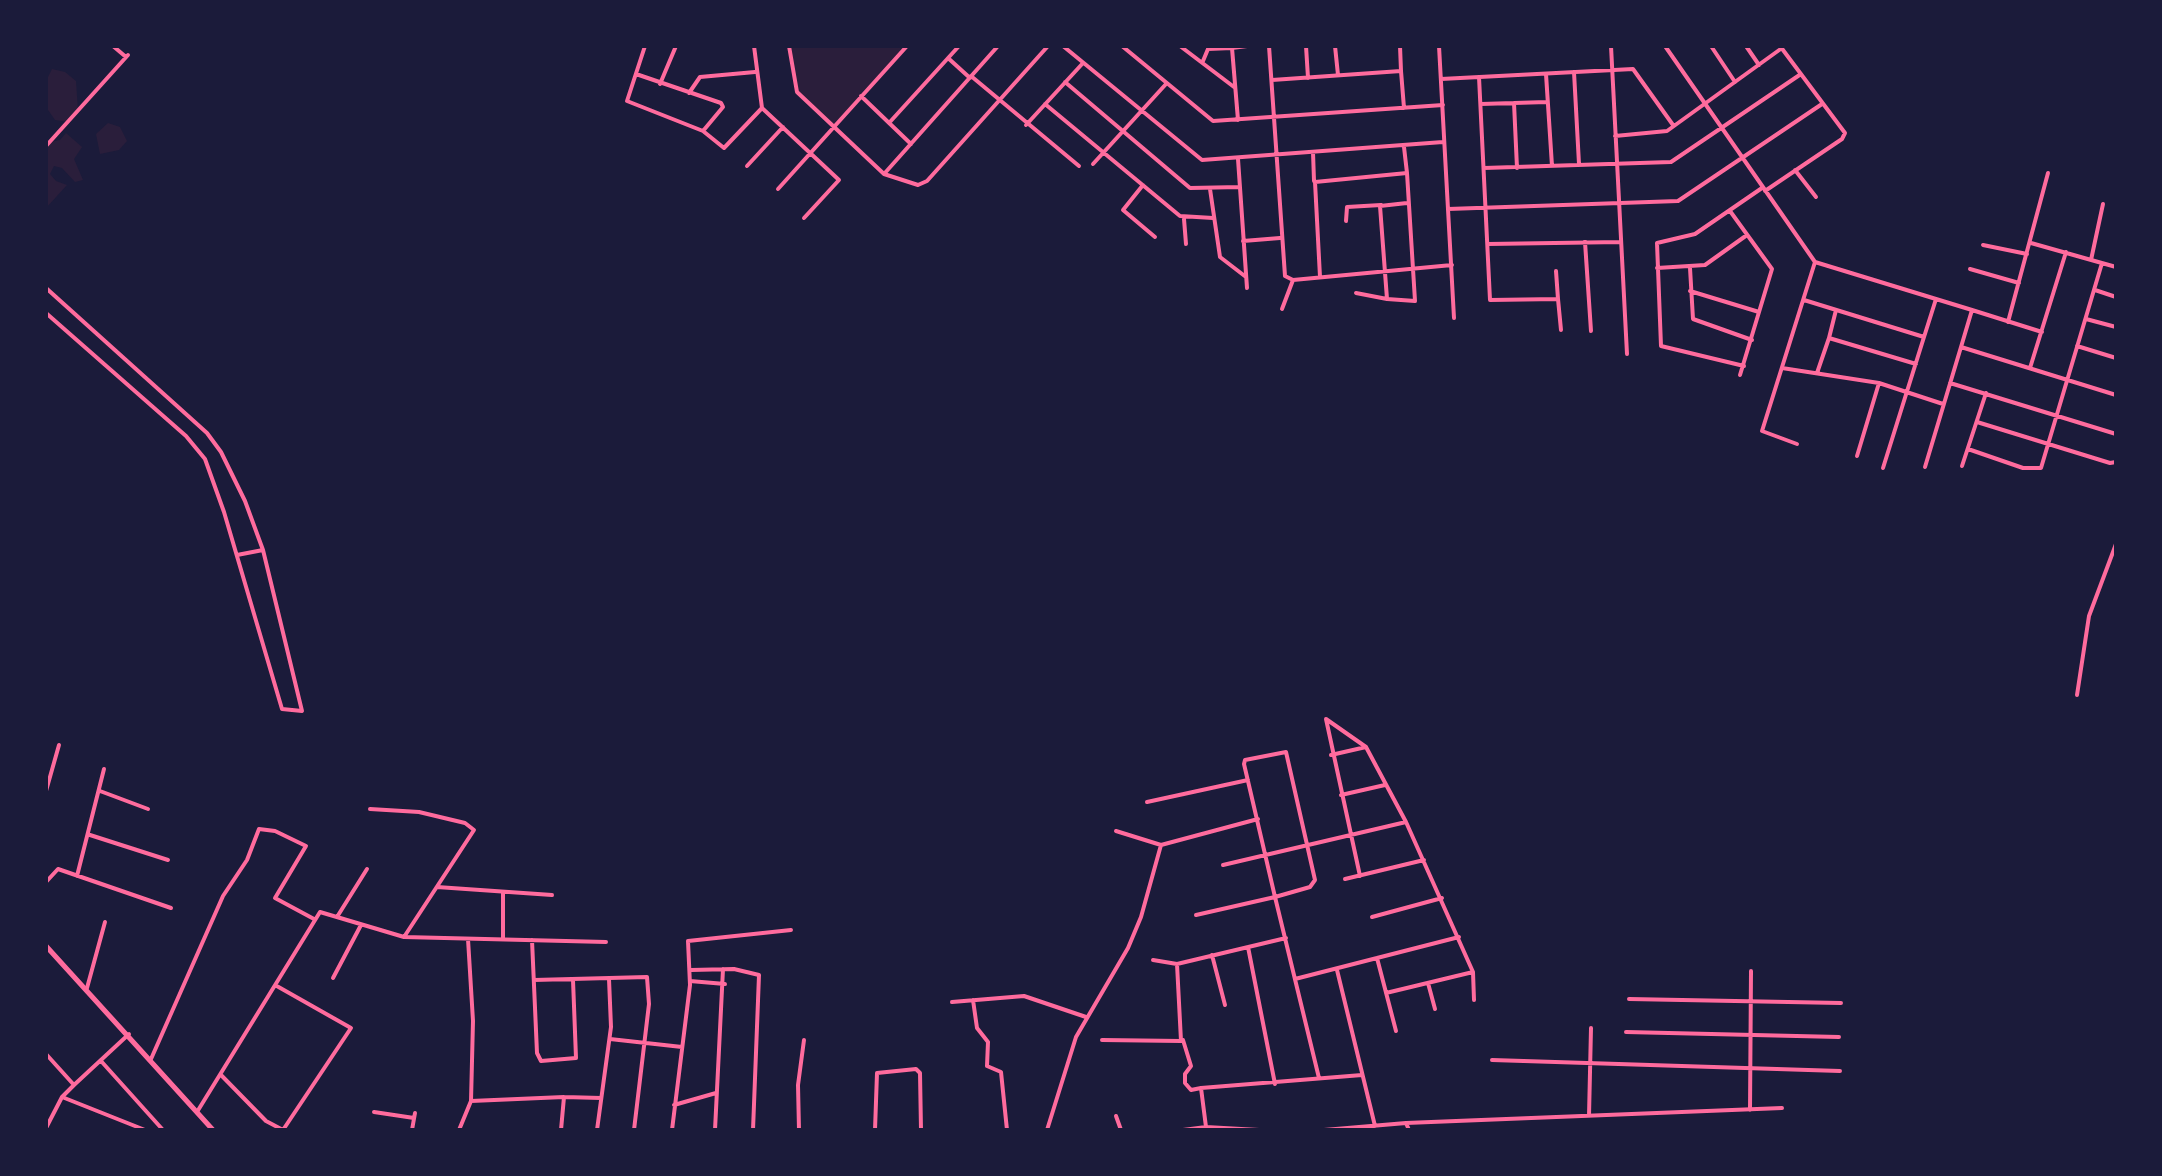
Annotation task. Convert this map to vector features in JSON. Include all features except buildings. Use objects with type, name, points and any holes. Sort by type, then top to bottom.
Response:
[{"type":"street","points":[[46,146],[127,56],[113,46]]},
{"type":"street","points":[[645,46],[627,101],[703,131],[725,148],[762,108]]},
{"type":"street","points":[[660,84],[676,46]]},
{"type":"street","points":[[693,46],[720,46]]},
{"type":"street","points":[[754,46],[762,108],[812,153],[838,183],[804,218]]},
{"type":"street","points":[[789,46],[794,88],[884,174],[923,185],[1048,46]]},
{"type":"street","points":[[778,189],[907,46]]},
{"type":"street","points":[[889,123],[959,46]]},
{"type":"street","points":[[884,174],[998,46]]},
{"type":"street","points":[[1063,46],[1202,160],[1443,142]]},
{"type":"street","points":[[1122,46],[1213,121],[1443,105]]},
{"type":"street","points":[[1180,46],[1234,87]]},
{"type":"street","points":[[1202,62],[1208,49],[1247,46]]},
{"type":"street","points":[[1269,46],[1283,271],[1293,280],[1384,269],[1452,265]]},
{"type":"street","points":[[1306,46],[1308,78]]},
{"type":"street","points":[[1335,46],[1338,76]]},
{"type":"street","points":[[1400,46],[1404,108]]},
{"type":"street","points":[[1439,46],[1454,318]]},
{"type":"street","points":[[1611,46],[1627,354]]},
{"type":"street","points":[[1665,46],[1815,262],[2042,332]]},
{"type":"street","points":[[1711,46],[1735,82]]},
{"type":"street","points":[[1746,46],[1759,65]]},
{"type":"street","points":[[1615,136],[1663,132],[1781,47],[1844,136],[1695,234],[1659,241],[1657,245],[1661,346],[1744,366]]},
{"type":"street","points":[[1232,48],[1238,120]]},
{"type":"street","points":[[948,58],[1079,166]]},
{"type":"street","points":[[1026,125],[1083,63]]},
{"type":"street","points":[[1441,79],[1634,70],[1673,125]]},
{"type":"street","points":[[1271,80],[1401,71]]},
{"type":"street","points":[[689,93],[700,77],[755,72]]},
{"type":"street","points":[[1574,72],[1579,164]]},
{"type":"street","points":[[636,74],[723,105],[703,131]]},
{"type":"street","points":[[1546,74],[1552,166]]},
{"type":"street","points":[[1484,168],[1671,162],[1801,74]]},
{"type":"street","points":[[1479,77],[1490,300],[1558,299]]},
{"type":"street","points":[[1065,82],[1190,188],[1240,187]]},
{"type":"street","points":[[1093,164],[1166,84]]},
{"type":"street","points":[[861,96],[911,144]]},
{"type":"street","points":[[1481,104],[1547,102]]},
{"type":"street","points":[[1514,103],[1517,168]]},
{"type":"street","points":[[1045,104],[1184,219],[1213,218]]},
{"type":"street","points":[[1448,209],[1678,201],[1744,160],[1822,104]]},
{"type":"street","points":[[747,166],[783,127]]},
{"type":"street","points":[[1356,293],[1415,301],[1404,147]]},
{"type":"street","points":[[1313,152],[1320,277]]},
{"type":"street","points":[[1238,159],[1247,288]]},
{"type":"street","points":[[1795,170],[1816,197]]},
{"type":"street","points":[[1315,182],[1407,173]]},
{"type":"street","points":[[2008,322],[2048,173]]},
{"type":"street","points":[[1143,185],[1123,210],[1155,237]]},
{"type":"street","points":[[1210,189],[1220,257],[1246,277]]},
{"type":"street","points":[[1346,221],[1347,207],[1408,203]]},
{"type":"street","points":[[2091,260],[2103,204]]},
{"type":"street","points":[[1381,205],[1387,299]]},
{"type":"street","points":[[1730,211],[1772,269],[1740,375]]},
{"type":"street","points":[[1184,219],[1186,244]]},
{"type":"street","points":[[1657,268],[1705,265],[1747,235]]},
{"type":"street","points":[[1243,241],[1280,238]]},
{"type":"street","points":[[1585,242],[1591,331]]},
{"type":"street","points":[[1488,244],[1621,242]]},
{"type":"street","points":[[2031,243],[2116,267]]},
{"type":"street","points":[[1983,245],[2027,254]]},
{"type":"street","points":[[2030,368],[2066,252]]},
{"type":"street","points":[[1797,444],[1763,433],[1815,262]]},
{"type":"street","points":[[1968,449],[2039,470],[2102,263]]},
{"type":"street","points":[[1690,268],[1693,319],[1752,340]]},
{"type":"street","points":[[1970,269],[2019,283]]},
{"type":"street","points":[[1556,271],[1561,330]]},
{"type":"street","points":[[1282,309],[1293,280]]},
{"type":"street","points":[[46,288],[207,433],[245,501],[263,550],[302,711],[282,709],[205,459],[186,436],[46,313]]},
{"type":"street","points":[[2095,290],[2116,297]]},
{"type":"street","points":[[1690,291],[1759,312]]},
{"type":"street","points":[[1883,468],[1936,299]]},
{"type":"street","points":[[1804,300],[1924,337]]},
{"type":"street","points":[[1817,373],[1836,310]]},
{"type":"street","points":[[1925,467],[1972,310]]},
{"type":"street","points":[[2086,319],[2116,327]]},
{"type":"street","points":[[1829,338],[1916,364]]},
{"type":"street","points":[[2077,346],[2116,358]]},
{"type":"street","points":[[1961,347],[2116,395]]},
{"type":"street","points":[[1782,368],[1879,383],[1943,404]]},
{"type":"street","points":[[1857,456],[1879,383]]},
{"type":"street","points":[[1950,383],[2116,434]]},
{"type":"street","points":[[1962,466],[1986,392]]},
{"type":"street","points":[[1977,422],[2110,463],[2116,462]]},
{"type":"street","points":[[2077,695],[2089,616],[2116,544]]},
{"type":"street","points":[[237,555],[263,550]]},
{"type":"street","points":[[1360,876],[1331,755],[1326,719],[1366,747],[1406,822],[1473,972],[1474,1000]]},
{"type":"street","points":[[46,791],[59,745]]},
{"type":"street","points":[[1331,755],[1366,747]]},
{"type":"street","points":[[1196,915],[1275,897],[1312,885],[1315,876],[1309,845],[1286,752],[1245,760],[1265,856],[1275,897],[1286,938],[1319,1078]]},
{"type":"street","points":[[77,876],[90,835],[104,769]]},
{"type":"street","points":[[1147,802],[1248,780]]},
{"type":"street","points":[[1341,795],[1386,785]]},
{"type":"street","points":[[100,791],[148,809]]},
{"type":"street","points":[[370,809],[419,812],[472,827],[470,841],[404,937]]},
{"type":"street","points":[[1116,831],[1161,845],[1258,819]]},
{"type":"street","points":[[1223,865],[1406,822]]},
{"type":"street","points":[[151,1059],[223,896],[247,860],[259,829],[275,831],[306,846],[275,898],[314,919]]},
{"type":"street","points":[[90,835],[168,860]]},
{"type":"street","points":[[1047,1130],[1076,1037],[1128,948],[1141,917],[1161,845]]},
{"type":"street","points":[[1345,879],[1425,860]]},
{"type":"street","points":[[46,882],[56,869],[171,908]]},
{"type":"street","points":[[337,917],[367,869]]},
{"type":"street","points":[[437,887],[552,895]]},
{"type":"street","points":[[503,892],[503,938]]},
{"type":"street","points":[[1372,917],[1442,898]]},
{"type":"street","points":[[197,1112],[320,912],[404,937],[606,942]]},
{"type":"street","points":[[87,988],[105,922]]},
{"type":"street","points":[[333,978],[361,925]]},
{"type":"street","points":[[672,1130],[690,981],[687,942],[692,938],[791,930]]},
{"type":"street","points":[[1295,979],[1459,937]]},
{"type":"street","points":[[1153,960],[1177,964],[1286,938]]},
{"type":"street","points":[[459,1130],[471,1101],[473,1021],[468,939]]},
{"type":"street","points":[[532,940],[537,1053],[544,1062],[576,1058],[573,980]]},
{"type":"street","points":[[46,946],[129,1034],[212,1130]]},
{"type":"street","points":[[1248,947],[1275,1084]]},
{"type":"street","points":[[1212,955],[1225,1005]]},
{"type":"street","points":[[1377,958],[1396,1031]]},
{"type":"street","points":[[1177,964],[1183,1039],[1191,1062],[1185,1074],[1186,1086],[1191,1090],[1362,1075]]},
{"type":"street","points":[[690,970],[723,969],[759,975],[753,1130]]},
{"type":"street","points":[[715,1130],[725,984],[723,969]]},
{"type":"street","points":[[1337,970],[1375,1126]]},
{"type":"street","points":[[1750,1110],[1751,971]]},
{"type":"street","points":[[1386,993],[1473,972]]},
{"type":"street","points":[[597,1130],[610,1039],[609,979]]},
{"type":"street","points":[[534,980],[649,979],[634,1130]]},
{"type":"street","points":[[690,981],[725,984]]},
{"type":"street","points":[[1428,983],[1435,1009]]},
{"type":"street","points":[[221,1075],[266,1121],[283,1130],[351,1028],[275,985]]},
{"type":"street","points":[[952,1002],[1024,996],[1087,1018]]},
{"type":"street","points":[[1629,999],[1841,1003]]},
{"type":"street","points":[[973,1000],[977,1028],[988,1042],[987,1066],[1001,1072],[1007,1130]]},
{"type":"street","points":[[1589,1116],[1591,1028]]},
{"type":"street","points":[[1626,1032],[1839,1037]]},
{"type":"street","points":[[46,1128],[62,1097],[129,1034]]},
{"type":"street","points":[[610,1039],[682,1047]]},
{"type":"street","points":[[1102,1040],[1183,1039]]},
{"type":"street","points":[[799,1130],[798,1085],[804,1040]]},
{"type":"street","points":[[46,1054],[74,1085]]},
{"type":"street","points":[[1492,1060],[1840,1071]]},
{"type":"street","points":[[101,1061],[163,1130]]},
{"type":"street","points":[[875,1130],[877,1073],[916,1069],[920,1073],[921,1130]]},
{"type":"street","points":[[1201,1088],[1206,1127]]},
{"type":"street","points":[[674,1105],[716,1093]]},
{"type":"street","points":[[62,1097],[145,1130]]},
{"type":"street","points":[[561,1130],[564,1097]]},
{"type":"street","points":[[471,1101],[601,1098]]},
{"type":"street","points":[[1324,1130],[1406,1123],[1782,1108]]},
{"type":"street","points":[[374,1112],[415,1115],[412,1130]]},
{"type":"street","points":[[1116,1116],[1121,1130]]},
{"type":"street","points":[[121,1130],[124,1121]]},
{"type":"street","points":[[1406,1123],[1409,1130]]},
{"type":"street","points":[[1183,1130],[1206,1127],[1259,1130]]},
{"type":"shaded area","points":[[789,46],[907,46],[836,127],[794,88]]},
{"type":"shaded area","points":[[52,69],[65,72],[76,81],[78,111],[68,122],[55,120],[46,107],[46,81]]},
{"type":"shaded area","points":[[108,123],[120,127],[127,141],[119,150],[100,154],[96,134]]},
{"type":"shaded area","points":[[66,133],[82,147],[74,159],[83,180],[75,182],[62,168],[54,166],[50,174],[56,181],[67,185],[46,208],[46,151],[50,142],[60,140]]}]
